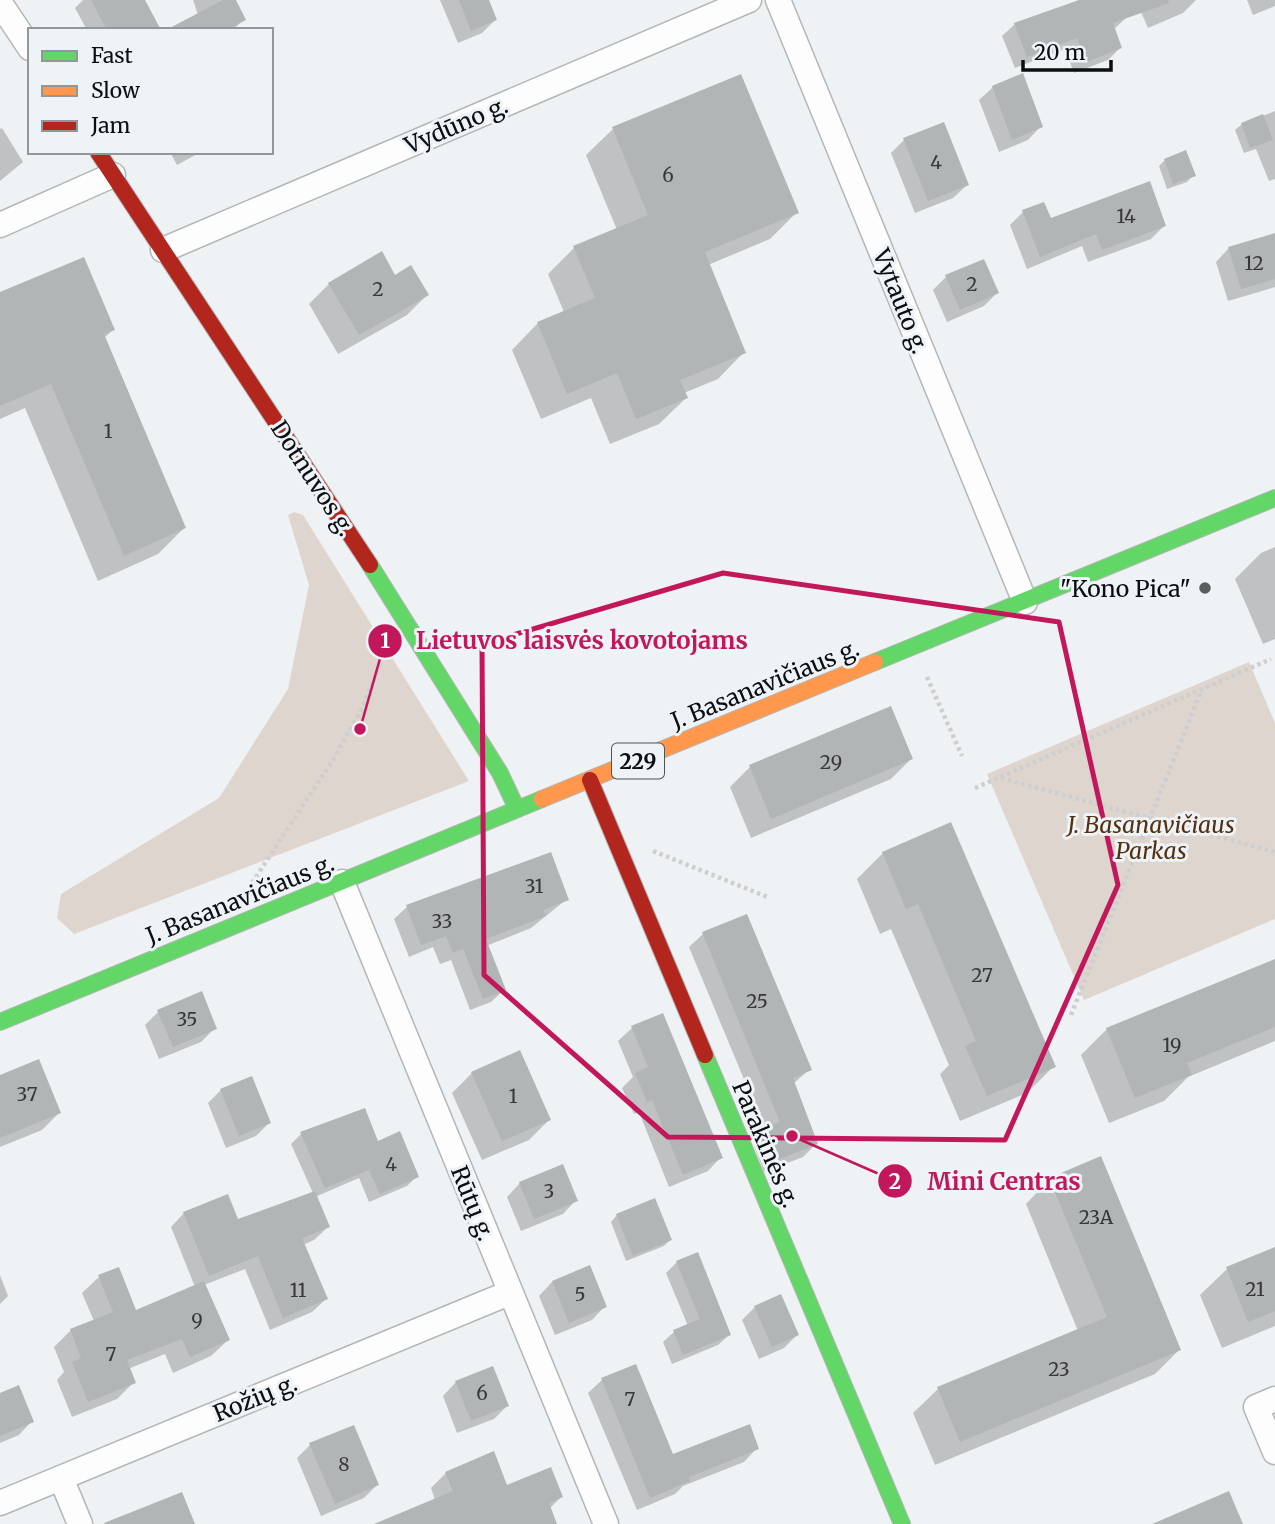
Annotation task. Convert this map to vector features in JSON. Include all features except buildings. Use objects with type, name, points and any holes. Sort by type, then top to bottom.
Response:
[{"type":"street","name":"Vydūno g.","points":[[163,250],[749,0]]},
{"type":"street","name":"Vytauto g.","points":[[778,0],[1025,602]]},
{"type":"street","points":[[0,3],[28,45]]},
{"type":"street","name":"Dotnuvos g.","points":[[99,154],[402,613],[500,773],[517,809]]},
{"type":"street","points":[[0,225],[113,175]]},
{"type":"street","name":"J. Basanavičiaus g.","points":[[0,1022],[1275,498]]},
{"type":"street","name":"Parakinės g.","points":[[590,780],[902,1524]]},
{"type":"street","name":"Rūtų g.","points":[[342,882],[606,1524]]},
{"type":"street","name":"Rožių g.","points":[[0,1503],[509,1293]]},
{"type":"street","points":[[1266,1403],[1275,1452]]},
{"type":"street","points":[[61,1478],[80,1524]]},
{"type":"path","points":[[246,892],[339,749],[363,706],[402,613]]},
{"type":"path","points":[[914,647],[962,756]]},
{"type":"path","points":[[975,788],[1271,659]]},
{"type":"path","points":[[1071,1015],[1202,689]]},
{"type":"path","points":[[1000,777],[1275,852]]},
{"type":"path","points":[[613,835],[770,898]]},
{"type":"highlighted area","points":[[723,573],[1059,622],[1118,885],[1005,1140],[668,1137],[484,975],[482,644]]},
{"type":"green space","points":[[294,512],[303,515],[469,781],[74,934],[57,918],[61,894],[219,798],[288,689],[309,585],[288,515]]},
{"type":"green space","name":"J. Basanavičiaus Parkas","points":[[1249,662],[1275,723],[1275,919],[1084,1000],[987,774]]},
{"type":"traffic: fast","points":[[875,662],[1275,498]]},
{"type":"traffic: fast","points":[[370,565],[500,773],[517,809]]},
{"type":"traffic: fast","points":[[0,1022],[542,799]]},
{"type":"traffic: fast","points":[[705,1055],[902,1524]]},
{"type":"traffic: slow","points":[[542,799],[875,662]]},
{"type":"traffic: jam","points":[[99,154],[370,565]]},
{"type":"traffic: jam","points":[[590,780],[705,1055]]},
{"type":"place","name":"\"Kono Pica\"","points":[[1205,588]]},
{"type":"place","name":"Lietuvos laisvės kovotojams","points":[[360,729]]},
{"type":"place","name":"Mini Centras","points":[[792,1136]]}]
